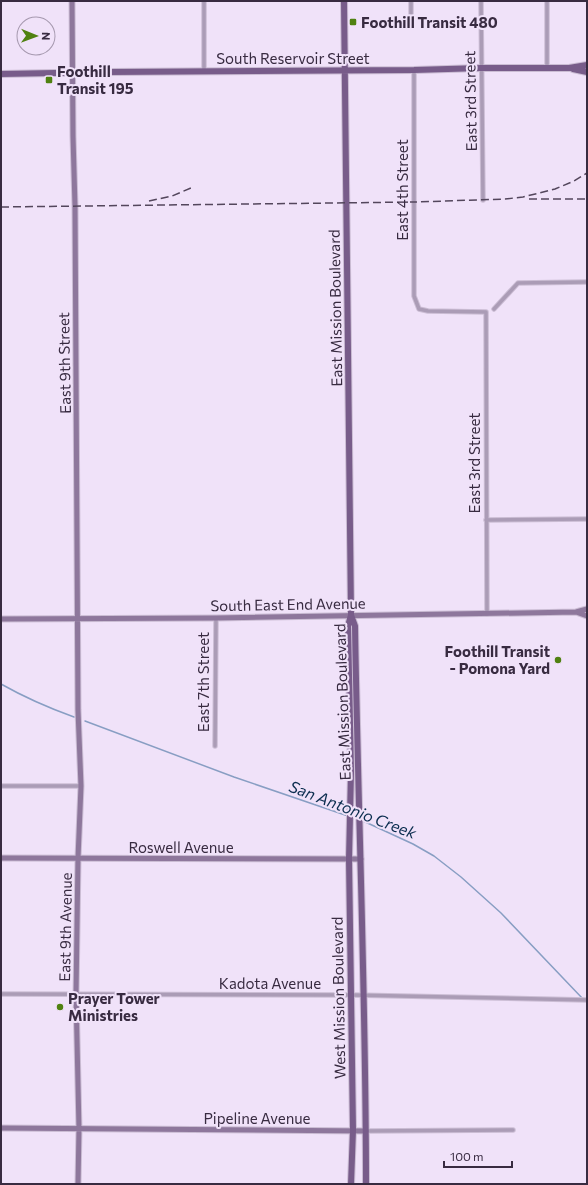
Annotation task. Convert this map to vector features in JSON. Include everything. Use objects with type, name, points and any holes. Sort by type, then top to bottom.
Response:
[{"type":"main road","name":"East Mission Boulevard","points":[[344,1],[351,615],[348,626],[351,772],[350,812]]},
{"type":"main road","name":"South Reservoir Street","points":[[1,74],[569,68],[586,65]]},
{"type":"main road","points":[[569,68],[587,72]]},
{"type":"main road","name":"East Mission Boulevard","points":[[351,615],[355,626],[364,997],[366,1184]]},
{"type":"main road","name":"West Mission Boulevard","points":[[350,812],[349,859],[353,1130],[351,1184]]},
{"type":"street","name":"East 9th Street","points":[[72,1],[79,725]]},
{"type":"street","points":[[204,1],[204,71]]},
{"type":"street","points":[[411,1],[411,19]]},
{"type":"street","name":"East 3rd Street","points":[[481,1],[484,200]]},
{"type":"street","points":[[547,1],[548,68]]},
{"type":"street","name":"East 4th Street","points":[[414,70],[414,296],[419,309],[428,311],[486,312]]},
{"type":"street","points":[[494,309],[518,283],[587,282]]},
{"type":"street","name":"East 3rd Street","points":[[486,312],[486,520],[488,614]]},
{"type":"street","points":[[486,520],[587,519]]},
{"type":"street","points":[[576,612],[587,609]]},
{"type":"street","points":[[576,612],[587,616]]},
{"type":"street","name":"South East End Avenue","points":[[1,619],[216,618],[576,612]]},
{"type":"street","name":"East 7th Street","points":[[215,746],[216,618]]},
{"type":"street","name":"East 9th Avenue","points":[[78,1184],[79,1129],[76,995],[78,858],[81,786],[79,725]]},
{"type":"street","points":[[1,786],[81,786]]},
{"type":"street","name":"Roswell Avenue","points":[[1,858],[361,859]]},
{"type":"street","name":"Kadota Avenue","points":[[1,994],[352,996],[587,1000]]},
{"type":"street","name":"Pipeline Avenue","points":[[1,1128],[366,1131],[513,1130]]},
{"type":"waterway","name":"San Antonio Creek","points":[[1,684],[37,702],[74,717]]},
{"type":"waterway","name":"San Antonio Creek","points":[[85,721],[234,777],[348,816]]},
{"type":"waterway","name":"San Antonio Creek","points":[[361,820],[413,844],[434,856],[461,877],[501,913],[583,999]]},
{"type":"railway","points":[[1,207],[415,202],[505,199],[523,197],[555,189],[574,181],[587,173]]},
{"type":"railway","points":[[149,201],[172,196],[191,188]]},
{"type":"railway","points":[[529,199],[587,199]]},
{"type":"place","name":"Foothill Transit 480","points":[[353,22]]},
{"type":"place","name":"Foothill Transit 195","points":[[49,80]]},
{"type":"place","name":"Foothill Transit - Pomona Yard","points":[[558,660]]},
{"type":"place","name":"Prayer Tower Ministries","points":[[60,1007]]}]
